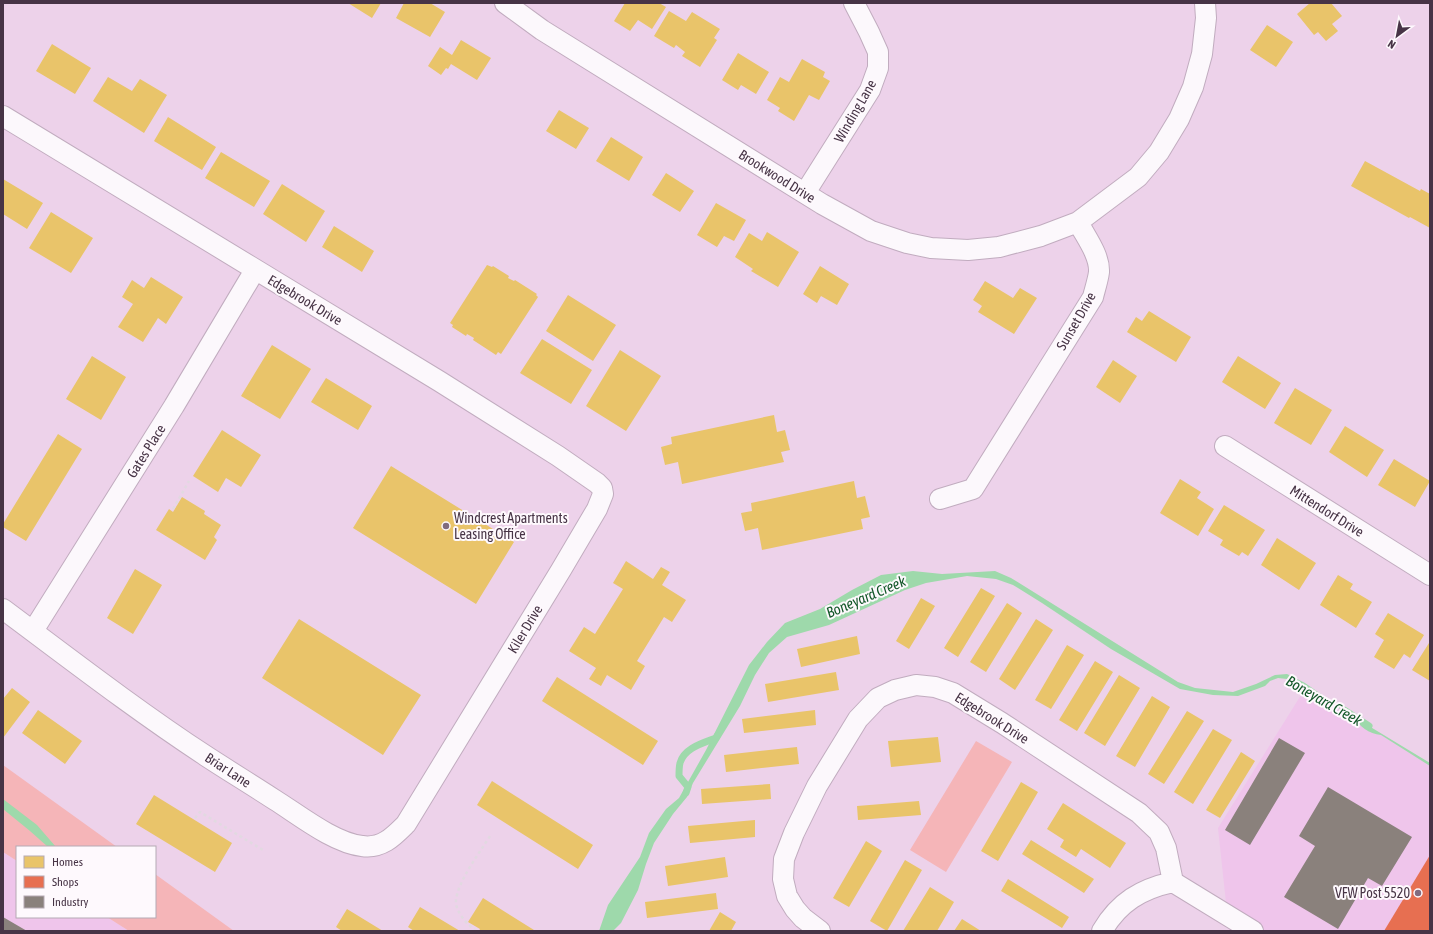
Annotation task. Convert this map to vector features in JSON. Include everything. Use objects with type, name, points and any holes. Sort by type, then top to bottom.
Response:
[{"type":"street","name":"Brookwood Drive","points":[[505,3],[542,30],[805,193],[871,231],[907,243],[931,248],[968,250],[999,247],[1041,236],[1078,222]]},
{"type":"street","name":"Winding Lane","points":[[805,193],[870,90],[878,68],[878,52],[854,3]]},
{"type":"street","points":[[1078,222],[1138,177],[1159,152],[1179,119],[1193,87],[1202,54],[1206,18],[1205,3]]},
{"type":"street","name":"Edgebrook Drive","points":[[3,116],[439,381],[558,456],[598,483],[602,491]]},
{"type":"street","name":"Sunset Drive","points":[[940,499],[973,489],[1093,297],[1099,271],[1098,264],[1078,222]]},
{"type":"street","name":"Gates Place","points":[[33,631],[174,406],[255,270]]},
{"type":"street","name":"Mittendorf Drive","points":[[1224,446],[1430,575]]},
{"type":"street","name":"Kiler Drive","points":[[442,765],[561,570],[596,509],[603,494],[602,491]]},
{"type":"street","name":"Briar Lane","points":[[3,609],[206,756],[321,829],[349,844],[370,847],[388,841],[406,824],[442,765]]},
{"type":"street","name":"Edgebrook Drive","points":[[820,931],[803,918],[795,909],[788,896],[783,879],[784,859],[794,833],[817,786],[858,719],[878,698],[895,690],[916,686],[935,687],[953,693],[1002,723],[1139,813],[1158,832],[1166,848],[1173,882]]},
{"type":"street","points":[[1102,931],[1123,904],[1135,895],[1173,882],[1253,931]]},
{"type":"path","points":[[173,509],[189,481]]},
{"type":"path","points":[[196,818],[200,812],[264,850]]},
{"type":"path","points":[[476,931],[460,914],[456,901],[467,872],[490,836]]},
{"type":"shaded area","points":[[1306,687],[1430,764],[1430,931],[1229,931],[1218,828]]},
{"type":"shaded area","points":[[976,741],[1012,762],[946,872],[910,850]]},
{"type":"shaded area","points":[[3,765],[116,846],[16,846],[16,860],[3,852]]},
{"type":"shaded area","points":[[3,852],[16,860],[16,918],[109,918],[129,931],[3,931]]},
{"type":"shaded area","points":[[156,875],[234,931],[129,931],[109,918],[156,918]]},
{"type":"water","points":[[913,571],[942,574],[995,571],[1011,578],[1178,682],[1195,688],[1233,692],[1256,684],[1275,675],[1287,674],[1305,683],[1351,715],[1287,679],[1278,678],[1270,681],[1265,686],[1238,696],[1213,695],[1180,689],[1111,649],[1013,585],[996,579],[967,576],[926,583],[905,590],[829,625],[787,637],[769,653],[755,675],[740,706],[693,783],[687,797],[673,814],[654,843],[638,890],[621,923],[613,931],[599,931],[608,905],[640,857],[649,833],[666,809],[679,798],[706,750],[749,665],[767,642],[785,623],[820,609],[881,575]]},
{"type":"water","points":[[1353,717],[1430,763],[1430,766],[1381,735],[1372,733],[1365,729]]},
{"type":"water","points":[[3,799],[37,825],[55,846],[47,846],[3,809]]},
{"type":"building: Homes","points":[[348,3],[381,3],[372,18]]},
{"type":"building: Homes","points":[[404,3],[430,3],[445,12],[430,37],[396,18]]},
{"type":"building: Homes","points":[[625,3],[659,3],[666,7],[652,29],[638,20],[630,31],[614,21]]},
{"type":"building: Homes","points":[[1310,3],[1331,3],[1342,16],[1332,24],[1338,31],[1326,41],[1318,32],[1314,35],[1297,14]]},
{"type":"building: Homes","points":[[669,11],[686,21],[692,12],[720,29],[714,38],[717,40],[700,67],[682,56],[685,52],[676,45],[674,48],[654,36]]},
{"type":"building: Homes","points":[[1267,25],[1293,42],[1276,67],[1250,50]]},
{"type":"building: Homes","points":[[461,40],[491,58],[477,80],[451,64],[441,75],[428,66],[440,47],[452,55]]},
{"type":"building: Homes","points":[[52,44],[91,68],[75,94],[36,71]]},
{"type":"building: Homes","points":[[738,53],[769,72],[756,94],[741,85],[738,90],[722,80]]},
{"type":"building: Homes","points":[[802,59],[825,72],[823,77],[830,81],[819,100],[809,95],[794,121],[778,111],[780,108],[767,100],[780,77],[789,82]]},
{"type":"building: Homes","points":[[108,77],[132,91],[140,79],[167,95],[144,133],[93,101]]},
{"type":"building: Homes","points":[[559,110],[589,128],[576,149],[546,131]]},
{"type":"building: Homes","points":[[168,117],[216,147],[202,170],[154,141]]},
{"type":"building: Homes","points":[[611,137],[643,157],[629,181],[596,161]]},
{"type":"building: Homes","points":[[221,152],[270,181],[254,207],[205,178]]},
{"type":"building: Homes","points":[[1365,161],[1420,191],[1421,189],[1430,194],[1430,228],[1351,186]]},
{"type":"building: Homes","points":[[666,173],[694,191],[680,212],[652,195]]},
{"type":"building: Homes","points":[[3,179],[43,203],[27,229],[3,214]]},
{"type":"building: Homes","points":[[282,184],[325,211],[306,242],[263,214]]},
{"type":"building: Homes","points":[[716,203],[746,220],[734,241],[724,236],[717,247],[697,235]]},
{"type":"building: Homes","points":[[51,212],[93,238],[71,273],[29,248]]},
{"type":"building: Homes","points":[[334,226],[374,251],[362,272],[322,247]]},
{"type":"building: Homes","points":[[767,232],[799,252],[778,287],[751,271],[753,269],[735,257],[749,233],[762,241]]},
{"type":"building: Homes","points":[[487,265],[493,266],[509,276],[508,278],[514,281],[515,280],[537,294],[536,295],[538,297],[501,354],[498,352],[496,355],[473,340],[474,338],[467,334],[466,336],[452,327],[453,325],[450,323]]},
{"type":"building: Homes","points":[[820,266],[849,284],[837,305],[821,296],[817,303],[803,294]]},
{"type":"building: Homes","points":[[151,277],[183,297],[166,324],[158,318],[143,342],[118,327],[133,304],[122,297],[132,280],[144,288]]},
{"type":"building: Homes","points":[[985,281],[1013,298],[1020,288],[1037,298],[1014,334],[978,312],[982,306],[973,300]]},
{"type":"building: Homes","points":[[568,295],[616,325],[593,361],[546,331]]},
{"type":"building: Homes","points":[[1149,311],[1191,337],[1176,362],[1127,332],[1136,317],[1142,321]]},
{"type":"building: Homes","points":[[542,339],[592,370],[571,404],[520,373]]},
{"type":"building: Homes","points":[[272,345],[311,369],[280,419],[241,396]]},
{"type":"building: Homes","points":[[620,350],[661,376],[626,431],[586,406]]},
{"type":"building: Homes","points":[[92,356],[126,377],[101,420],[66,399]]},
{"type":"building: Homes","points":[[1238,356],[1281,383],[1265,409],[1222,382]]},
{"type":"building: Homes","points":[[1113,360],[1137,376],[1120,403],[1096,387]]},
{"type":"building: Homes","points":[[326,378],[372,406],[358,430],[311,402]]},
{"type":"building: Homes","points":[[1295,388],[1332,410],[1311,445],[1274,423]]},
{"type":"building: Homes","points":[[774,415],[777,432],[785,430],[790,450],[781,452],[784,462],[682,484],[678,462],[665,465],[661,447],[672,444],[671,437]]},
{"type":"building: Homes","points":[[1345,426],[1384,450],[1367,477],[1329,452]]},
{"type":"building: Homes","points":[[222,430],[261,455],[241,487],[226,478],[218,492],[193,476]]},
{"type":"building: Homes","points":[[58,434],[82,449],[26,541],[3,527],[3,524]]},
{"type":"building: Homes","points":[[1394,459],[1430,481],[1415,507],[1378,485]]},
{"type":"building: Homes","points":[[391,466],[514,542],[476,604],[353,528]]},
{"type":"building: Homes","points":[[1180,479],[1201,492],[1197,498],[1214,509],[1198,536],[1160,513]]},
{"type":"building: Homes","points":[[854,481],[857,498],[865,496],[870,517],[861,519],[863,529],[762,550],[758,528],[745,531],[741,513],[752,511],[751,503]]},
{"type":"building: Homes","points":[[182,497],[205,511],[204,514],[221,525],[214,537],[217,540],[205,560],[156,530],[169,509],[173,512]]},
{"type":"building: Homes","points":[[1224,505],[1265,530],[1248,556],[1242,552],[1239,556],[1220,545],[1223,540],[1208,531]]},
{"type":"building: Homes","points":[[1277,538],[1316,563],[1299,590],[1261,565]]},
{"type":"building: Homes","points":[[626,561],[653,579],[661,567],[670,572],[662,585],[686,600],[672,622],[664,617],[637,661],[645,666],[631,690],[607,675],[601,686],[589,679],[596,668],[569,651],[584,627],[595,634],[623,589],[613,583]]},
{"type":"building: Homes","points":[[135,569],[162,585],[133,634],[107,618]]},
{"type":"building: Homes","points":[[1338,575],[1353,584],[1350,589],[1372,602],[1356,628],[1320,605]]},
{"type":"building: Homes","points":[[981,588],[995,596],[958,657],[944,648]]},
{"type":"building: Homes","points":[[921,598],[935,606],[909,649],[896,641]]},
{"type":"building: Homes","points":[[1007,603],[1022,613],[986,672],[970,662]]},
{"type":"building: Homes","points":[[1388,613],[1424,635],[1410,658],[1404,654],[1394,669],[1374,657],[1384,640],[1375,634]]},
{"type":"building: Homes","points":[[299,619],[421,695],[383,755],[262,678]]},
{"type":"building: Homes","points":[[1036,619],[1053,630],[1015,690],[999,679]]},
{"type":"building: Homes","points":[[857,636],[860,654],[801,667],[797,649]]},
{"type":"building: Homes","points":[[1429,643],[1430,644],[1430,681],[1412,670]]},
{"type":"building: Homes","points":[[1067,645],[1084,655],[1051,709],[1035,700]]},
{"type":"building: Homes","points":[[1095,661],[1113,672],[1077,731],[1059,720]]},
{"type":"building: Homes","points":[[836,672],[839,690],[768,702],[765,684]]},
{"type":"building: Homes","points":[[1119,675],[1140,688],[1105,746],[1084,733]]},
{"type":"building: Homes","points":[[557,677],[658,741],[643,765],[542,701]]},
{"type":"building: Homes","points":[[12,688],[30,702],[3,738],[3,699]]},
{"type":"building: Homes","points":[[1152,696],[1170,707],[1135,767],[1116,756]]},
{"type":"building: Homes","points":[[38,710],[82,741],[65,764],[22,733]]},
{"type":"building: Homes","points":[[815,710],[816,725],[744,733],[742,719]]},
{"type":"building: Homes","points":[[1187,711],[1204,721],[1164,784],[1148,774]]},
{"type":"building: Homes","points":[[1213,729],[1232,740],[1193,804],[1174,792]]},
{"type":"building: Homes","points":[[938,737],[941,762],[891,767],[888,741]]},
{"type":"building: Homes","points":[[797,747],[799,764],[726,772],[724,755]]},
{"type":"building: Homes","points":[[1241,752],[1255,761],[1220,818],[1206,810]]},
{"type":"building: Homes","points":[[492,781],[593,845],[578,869],[477,805]]},
{"type":"building: Homes","points":[[1021,782],[1038,792],[998,861],[981,851]]},
{"type":"building: Homes","points":[[770,784],[771,799],[702,804],[701,789]]},
{"type":"building: Homes","points":[[154,795],[232,843],[215,872],[136,824]]},
{"type":"building: Homes","points":[[919,801],[921,815],[858,820],[857,806]]},
{"type":"building: Homes","points":[[1063,803],[1126,843],[1110,868],[1081,849],[1076,857],[1060,847],[1064,840],[1047,829]]},
{"type":"building: Homes","points":[[755,820],[755,837],[690,843],[688,826]]},
{"type":"building: Homes","points":[[1031,840],[1094,879],[1084,893],[1022,854]]},
{"type":"building: Homes","points":[[866,841],[882,851],[849,907],[833,898]]},
{"type":"building: Homes","points":[[725,857],[728,877],[668,886],[665,866]]},
{"type":"building: Homes","points":[[905,860],[922,870],[887,931],[870,921]]},
{"type":"building: Homes","points":[[1008,879],[1069,917],[1062,928],[1001,891]]},
{"type":"building: Homes","points":[[930,887],[954,902],[937,931],[903,931]]},
{"type":"building: Homes","points":[[716,893],[718,909],[647,918],[645,902]]},
{"type":"building: Homes","points":[[483,898],[534,930],[479,931],[480,929],[468,922]]},
{"type":"building: Homes","points":[[420,907],[460,931],[414,931],[408,927]]},
{"type":"building: Homes","points":[[347,909],[383,931],[342,931],[336,927]]},
{"type":"building: Homes","points":[[720,912],[736,922],[731,931],[709,931]]},
{"type":"building: Homes","points":[[962,919],[981,931],[954,931]]},
{"type":"building: Shops","name":"VFW Post 5520","points":[[1430,855],[1430,931],[1384,931]]},
{"type":"building: Industry","points":[[1279,738],[1305,753],[1250,845],[1225,830]]},
{"type":"building: Industry","points":[[1328,787],[1412,837],[1382,886],[1368,878],[1338,929],[1284,897],[1315,846],[1299,836]]},
{"type":"building: Industry","points":[[3,917],[27,931],[3,931]]},
{"type":"waterway","name":"Boneyard Creek","points":[[1344,710],[1369,726]]},
{"type":"waterway","name":"Boneyard Creek","points":[[686,793],[688,787],[679,776],[682,758],[685,753],[700,744],[716,738],[717,736]]},
{"type":"place","name":"Windcrest Apartments Leasing Office","points":[[446,526]]},
{"type":"place","name":"VFW Post 5520","points":[[1418,893]]}]
